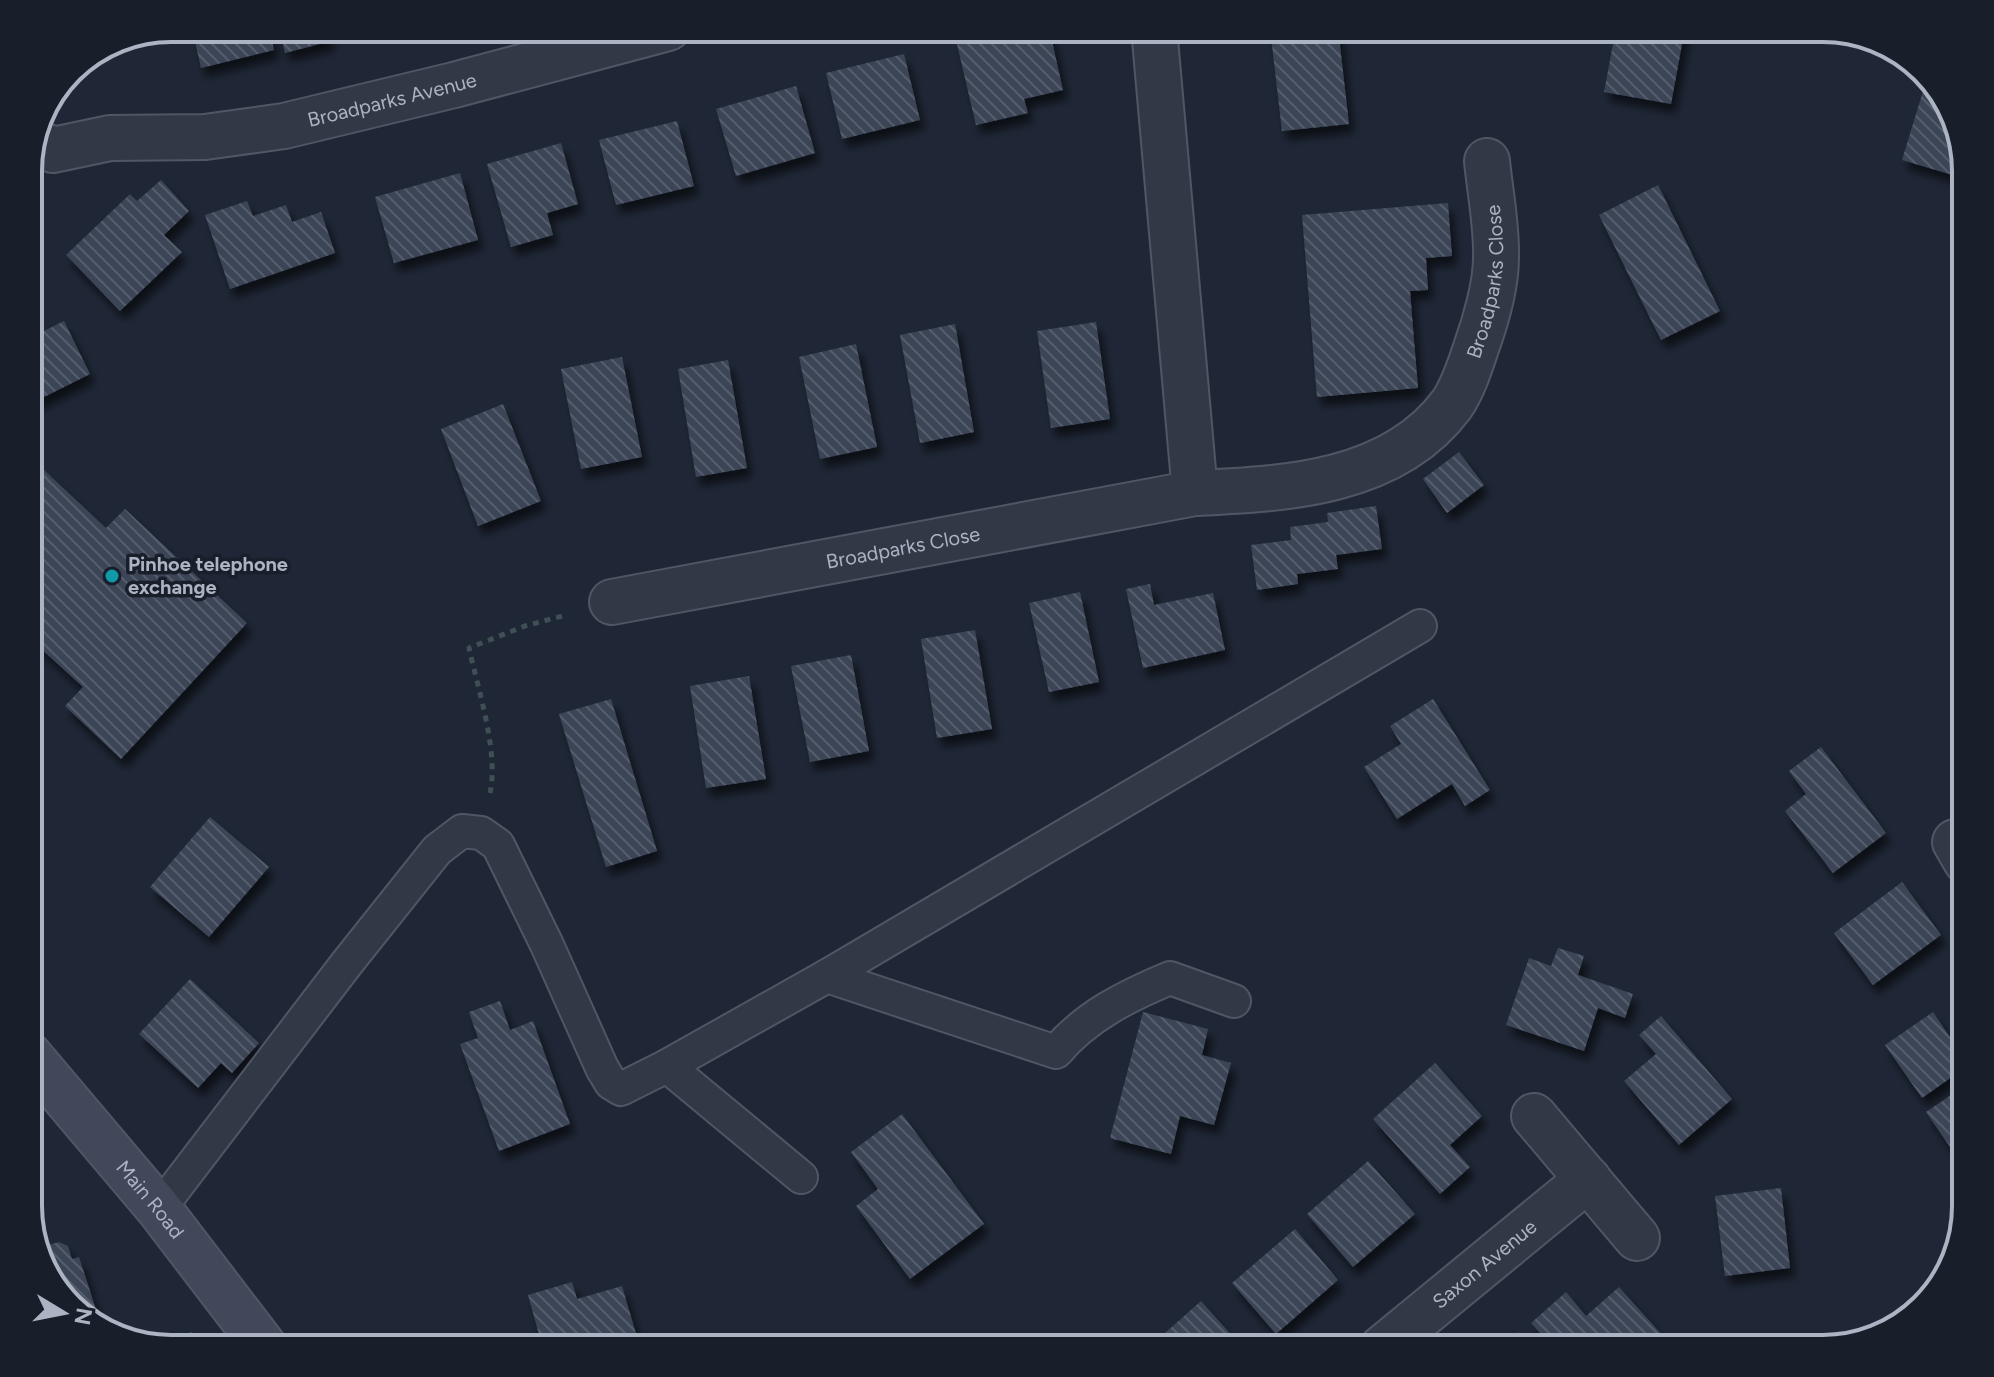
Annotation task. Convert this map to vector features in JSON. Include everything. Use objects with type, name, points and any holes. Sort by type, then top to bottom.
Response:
[{"type":"main road","name":"Main Road","points":[[42,1071],[159,1209],[255,1335]]},
{"type":"street","name":"Broadparks Avenue","points":[[45,146],[53,150],[110,138],[205,137],[259,131],[454,85],[615,42]]},
{"type":"street","points":[[1155,42],[1195,493]]},
{"type":"street","name":"Broadparks Close","points":[[612,602],[1195,493],[1272,490],[1345,476],[1408,447],[1453,402],[1483,328],[1497,259],[1487,161]]},
{"type":"street","points":[[1534,1116],[1637,1238]]},
{"type":"street","name":"Saxon Avenue","points":[[1398,1335],[1588,1179]]},
{"type":"lane","points":[[159,1209],[437,850],[462,831],[481,833],[498,845],[602,1068],[611,1083],[621,1089],[827,976],[1420,626]]},
{"type":"lane","points":[[827,976],[1056,1052],[1074,1031],[1130,994],[1170,978],[1234,1001]]},
{"type":"lane","points":[[667,1066],[801,1177]]},
{"type":"path","points":[[481,833],[493,777],[469,648],[525,626],[612,602]]},
{"type":"building","points":[[195,42],[272,42],[274,50],[201,68]]},
{"type":"building","points":[[282,42],[327,42],[285,53]]},
{"type":"building","points":[[956,42],[1052,42],[1063,90],[1024,99],[1028,113],[976,125]]},
{"type":"building","points":[[1272,42],[1340,42],[1349,124],[1282,131]]},
{"type":"building","points":[[1613,42],[1682,42],[1671,104],[1604,92]]},
{"type":"building","points":[[904,54],[920,120],[842,139],[826,73]]},
{"type":"building","points":[[796,86],[815,153],[736,176],[716,109]]},
{"type":"building","points":[[1923,91],[1935,107],[1948,138],[1952,175],[1902,160]]},
{"type":"building","points":[[677,121],[694,186],[616,205],[599,140]]},
{"type":"building","points":[[561,143],[578,204],[547,213],[553,235],[511,247],[487,164]]},
{"type":"building","points":[[460,173],[478,240],[394,263],[375,197]]},
{"type":"building","points":[[161,180],[189,211],[164,235],[182,252],[120,311],[66,255],[130,194],[137,201]]},
{"type":"building","points":[[1658,185],[1720,311],[1661,340],[1599,215]]},
{"type":"building","points":[[247,201],[253,216],[286,205],[292,222],[321,212],[335,253],[230,289],[205,215]]},
{"type":"building","points":[[1448,203],[1452,256],[1426,258],[1428,290],[1410,291],[1418,388],[1317,397],[1302,215]]},
{"type":"building","points":[[64,321],[90,374],[42,398],[42,332]]},
{"type":"building","points":[[1096,322],[1110,419],[1051,428],[1037,331]]},
{"type":"building","points":[[955,324],[974,432],[920,443],[900,335]]},
{"type":"building","points":[[856,344],[877,447],[820,459],[799,357]]},
{"type":"building","points":[[622,357],[642,457],[581,469],[561,369]]},
{"type":"building","points":[[728,360],[747,468],[696,477],[678,369]]},
{"type":"building","points":[[503,404],[541,501],[478,526],[441,429]]},
{"type":"building","points":[[1459,452],[1484,485],[1447,513],[1423,479]]},
{"type":"building","name":"Pinhoe telephone exchange","points":[[44,470],[106,528],[125,509],[247,623],[121,759],[65,706],[83,687],[42,650]]},
{"type":"building","points":[[1376,506],[1382,549],[1336,555],[1338,569],[1297,574],[1298,584],[1257,590],[1251,545],[1291,540],[1290,527],[1328,522],[1327,513]]},
{"type":"building","points":[[1150,584],[1154,605],[1213,593],[1225,650],[1143,668],[1126,589]]},
{"type":"building","points":[[1080,592],[1099,682],[1049,692],[1029,603]]},
{"type":"building","points":[[975,630],[992,729],[937,738],[921,639]]},
{"type":"building","points":[[851,655],[869,751],[810,762],[791,666]]},
{"type":"building","points":[[749,676],[766,779],[706,788],[690,686]]},
{"type":"building","points":[[611,699],[657,851],[606,867],[559,714]]},
{"type":"building","points":[[1433,699],[1490,790],[1465,806],[1452,784],[1397,819],[1364,767],[1401,744],[1390,726]]},
{"type":"building","points":[[1821,747],[1886,833],[1833,873],[1785,811],[1806,794],[1789,771]]},
{"type":"building","points":[[210,817],[269,867],[209,937],[150,887]]},
{"type":"building","points":[[1902,882],[1941,935],[1873,985],[1834,933]]},
{"type":"building","points":[[1558,948],[1584,956],[1578,975],[1633,994],[1625,1018],[1598,1008],[1584,1051],[1506,1025],[1529,958],[1551,966]]},
{"type":"building","points":[[190,979],[259,1043],[232,1073],[221,1063],[198,1088],[139,1034]]},
{"type":"building","points":[[500,1001],[510,1030],[533,1021],[570,1124],[499,1151],[460,1044],[478,1038],[469,1012]]},
{"type":"building","points":[[1143,1012],[1208,1029],[1202,1055],[1231,1063],[1214,1125],[1180,1116],[1171,1154],[1110,1138]]},
{"type":"building","points":[[1933,1012],[1952,1040],[1952,1077],[1922,1098],[1885,1045]]},
{"type":"building","points":[[1661,1016],[1732,1099],[1679,1145],[1624,1081],[1656,1054],[1639,1035]]},
{"type":"building","points":[[1435,1063],[1482,1116],[1450,1145],[1470,1167],[1440,1194],[1373,1119]]},
{"type":"building","points":[[1952,1094],[1952,1150],[1926,1112]]},
{"type":"building","points":[[902,1114],[984,1224],[910,1279],[856,1206],[878,1189],[851,1152]]},
{"type":"building","points":[[1368,1161],[1415,1214],[1353,1267],[1307,1214]]},
{"type":"building","points":[[1781,1188],[1790,1268],[1725,1276],[1715,1196]]},
{"type":"building","points":[[1295,1229],[1338,1280],[1276,1334],[1232,1283]]},
{"type":"building","points":[[59,1242],[68,1246],[72,1259],[79,1257],[84,1273],[61,1273],[48,1245]]},
{"type":"building","points":[[572,1282],[577,1299],[622,1286],[636,1335],[539,1335],[528,1295]]},
{"type":"building","points":[[1619,1287],[1662,1335],[1542,1335],[1531,1323],[1566,1292],[1586,1316]]},
{"type":"building","points":[[1201,1301],[1231,1335],[1163,1335]]},
{"type":"place","name":"Pinhoe telephone exchange","points":[[112,576]]}]
